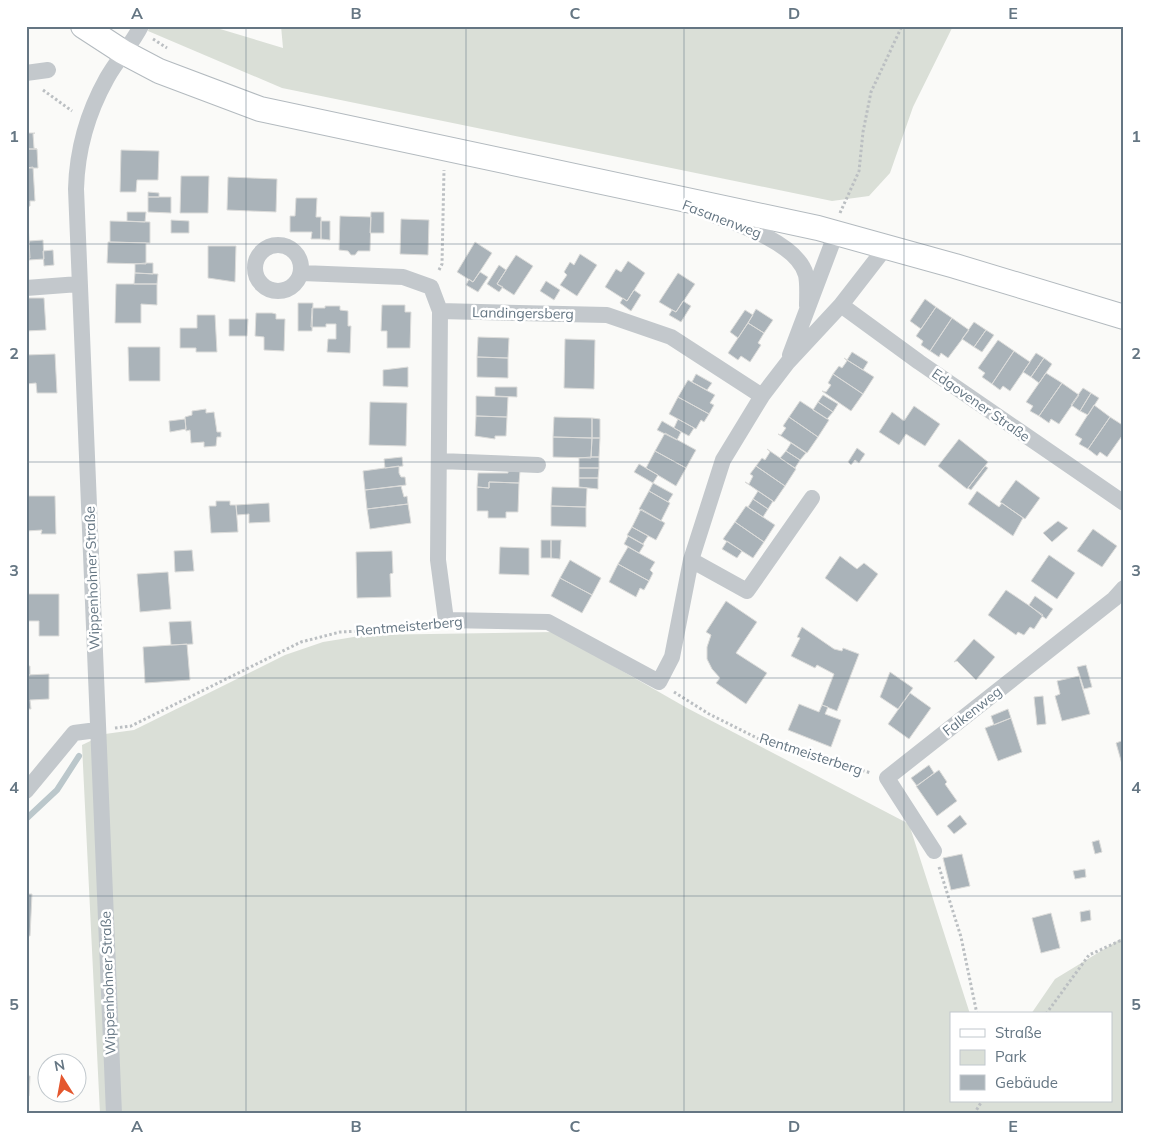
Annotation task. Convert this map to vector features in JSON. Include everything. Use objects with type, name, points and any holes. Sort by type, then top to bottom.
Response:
[{"type":"main road","points":[[83,26],[123,52],[159,71],[260,110],[652,193],[838,223],[886,247],[1124,316]]},
{"type":"street","name":"Wippenhohner Straße","points":[[114,1114],[97,730],[76,167],[88,123],[106,80],[141,26]]},
{"type":"street","points":[[26,72],[48,70]]},
{"type":"street","name":"Fasanenweg","points":[[652,193],[764,233],[798,260],[806,274],[807,306]]},
{"type":"street","name":"Fasanenweg","points":[[788,362],[838,223]]},
{"type":"street","name":"Fasanenweg","points":[[659,682],[672,657],[691,560],[723,460],[762,396],[788,362],[841,304],[886,247]]},
{"type":"street","points":[[302,273],[403,277],[431,287],[440,312],[438,560],[446,620]]},
{"type":"street","points":[[26,288],[80,284]]},
{"type":"street","name":"Edgovener Straße","points":[[841,304],[919,362],[1124,502]]},
{"type":"street","name":"Landingersberg","points":[[440,312],[607,315],[671,337],[762,396]]},
{"type":"street","points":[[440,461],[538,465]]},
{"type":"street","points":[[691,560],[747,591],[812,498]]},
{"type":"street","name":"Falkenweg","points":[[886,778],[1114,599],[1124,588]]},
{"type":"street","name":"Rentmeisterberg","points":[[446,620],[548,622],[659,682]]},
{"type":"street","points":[[26,791],[74,733],[97,730]]},
{"type":"street","points":[[886,778],[934,851]]},
{"type":"path","points":[[838,223],[859,171],[862,132],[871,92],[902,26]]},
{"type":"path","points":[[39,87],[88,123]]},
{"type":"path","points":[[431,287],[442,264],[442,188]]},
{"type":"path","name":"Rentmeisterberg","points":[[97,730],[131,726],[301,642],[340,632],[418,628],[446,620]]},
{"type":"path","name":"Rentmeisterberg","points":[[659,682],[709,714],[762,740],[886,778]]},
{"type":"path","points":[[934,851],[961,937],[977,1012]]},
{"type":"path","points":[[1047,1012],[1089,955],[1124,939]]},
{"type":"path","points":[[974,1114],[981,1102]]},
{"type":"green space","points":[[150,26],[210,26],[283,48],[281,26],[953,26],[913,107],[890,173],[869,196],[832,201],[282,88],[148,31]]},
{"type":"green space","points":[[554,632],[687,708],[909,824],[969,1012],[950,1012],[950,1102],[1112,1102],[1112,1012],[1032,1012],[1055,979],[1124,937],[1124,1114],[100,1114],[82,745],[105,734],[134,730],[285,655],[323,642],[366,635]]},
{"type":"building","points":[[26,133],[35,133],[33,134],[34,148],[37,149],[26,149]]},
{"type":"building","points":[[26,149],[37,149],[38,168],[26,168]]},
{"type":"building","points":[[121,150],[159,151],[158,180],[137,180],[136,192],[120,192]]},
{"type":"building","points":[[33,167],[35,201],[30,201],[30,206],[26,207],[26,168]]},
{"type":"building","points":[[181,176],[209,176],[208,213],[180,213]]},
{"type":"building","points":[[228,177],[277,179],[276,212],[227,210]]},
{"type":"building","points":[[148,192],[159,193],[159,197],[148,197]]},
{"type":"building","points":[[148,197],[171,197],[171,213],[148,212]]},
{"type":"building","points":[[296,198],[317,198],[316,217],[321,217],[321,239],[311,239],[312,232],[290,232],[290,216],[295,216]]},
{"type":"building","points":[[27,207],[30,258],[26,258]]},
{"type":"building","points":[[127,212],[146,212],[145,222],[127,221]]},
{"type":"building","points":[[371,212],[384,212],[384,233],[370,233]]},
{"type":"building","points":[[340,216],[371,217],[370,251],[358,251],[355,255],[351,255],[348,251],[339,250]]},
{"type":"building","points":[[401,219],[429,220],[428,255],[400,254]]},
{"type":"building","points":[[171,220],[189,221],[189,233],[171,233]]},
{"type":"building","points":[[110,221],[150,222],[150,243],[110,242]]},
{"type":"building","points":[[321,221],[330,221],[330,240],[321,239]]},
{"type":"building","points":[[43,240],[44,259],[29,260],[29,241]]},
{"type":"building","points":[[108,242],[146,243],[146,264],[107,263]]},
{"type":"building","points":[[475,242],[492,253],[473,282],[457,272]]},
{"type":"building","points":[[208,246],[236,246],[235,282],[208,278]]},
{"type":"building","points":[[53,250],[54,265],[44,266],[43,251]]},
{"type":"building","points":[[580,254],[597,265],[577,296],[560,285],[567,275],[564,272],[570,262],[574,265]]},
{"type":"building","points":[[516,255],[533,266],[514,295],[497,284]]},
{"type":"building","points":[[628,261],[645,273],[627,301],[605,287],[616,269],[621,272]]},
{"type":"building","points":[[153,263],[153,274],[135,273],[135,264]]},
{"type":"building","points":[[499,265],[506,270],[497,284],[503,287],[499,292],[487,284]]},
{"type":"building","points":[[480,272],[488,277],[478,292],[466,285],[469,279],[473,282]]},
{"type":"building","points":[[135,273],[158,274],[157,284],[134,284]]},
{"type":"building","points":[[678,273],[695,284],[676,312],[659,302]]},
{"type":"building","points":[[546,281],[560,290],[554,300],[540,291]]},
{"type":"building","points":[[116,284],[157,284],[157,305],[141,304],[141,323],[115,323]]},
{"type":"building","points":[[634,290],[641,295],[631,311],[620,303],[623,298],[627,301]]},
{"type":"building","points":[[26,298],[44,298],[46,330],[26,331]]},
{"type":"building","points":[[925,299],[936,307],[921,329],[910,321]]},
{"type":"building","points":[[683,301],[691,306],[681,322],[669,315],[672,310],[676,312]]},
{"type":"building","points":[[298,303],[313,303],[312,331],[298,331]]},
{"type":"building","points":[[382,305],[405,305],[405,312],[411,312],[410,348],[387,348],[387,331],[381,331]]},
{"type":"building","points":[[325,306],[340,306],[340,310],[348,311],[348,326],[351,326],[350,353],[327,352],[328,339],[336,339],[336,324],[326,324],[326,327],[311,327],[312,308],[325,308]]},
{"type":"building","points":[[936,307],[952,318],[930,351],[921,345],[923,341],[916,336]]},
{"type":"building","points":[[756,309],[773,320],[764,333],[748,323]]},
{"type":"building","points":[[745,310],[753,315],[738,338],[730,332]]},
{"type":"building","points":[[256,313],[272,313],[276,314],[276,319],[285,319],[284,351],[264,350],[264,337],[255,336]]},
{"type":"building","points":[[197,315],[215,315],[217,352],[196,352],[196,348],[180,348],[180,328],[197,328]]},
{"type":"building","points":[[952,318],[969,330],[948,358],[941,353],[939,357],[930,351]]},
{"type":"building","points":[[229,319],[248,319],[247,336],[229,336]]},
{"type":"building","points":[[974,322],[986,330],[974,347],[962,339]]},
{"type":"building","points":[[748,323],[764,333],[758,343],[761,345],[750,362],[741,356],[738,360],[728,353]]},
{"type":"building","points":[[986,330],[994,335],[982,352],[974,347]]},
{"type":"building","points":[[478,337],[509,338],[508,358],[477,357]]},
{"type":"building","points":[[565,339],[595,340],[594,389],[564,388]]},
{"type":"building","points":[[998,340],[1014,351],[992,384],[982,377],[985,373],[978,368]]},
{"type":"building","points":[[128,347],[160,347],[160,381],[129,381]]},
{"type":"building","points":[[1014,351],[1030,362],[1010,391],[1003,386],[1000,390],[992,384]]},
{"type":"building","points":[[852,352],[868,362],[863,370],[847,360]]},
{"type":"building","points":[[1036,353],[1044,358],[1031,377],[1023,372]]},
{"type":"building","points":[[55,354],[57,393],[37,393],[36,383],[26,384],[26,355]]},
{"type":"building","points":[[477,357],[508,358],[508,378],[477,377]]},
{"type":"building","points":[[844,358],[874,377],[863,394],[833,374],[839,366],[842,368],[847,361]]},
{"type":"building","points":[[1044,358],[1052,364],[1039,383],[1031,377]]},
{"type":"building","points":[[408,367],[408,387],[383,386],[383,370]]},
{"type":"building","points":[[1046,373],[1062,383],[1039,416],[1030,411],[1033,406],[1026,402]]},
{"type":"building","points":[[696,374],[712,383],[707,390],[692,382]]},
{"type":"building","points":[[833,374],[863,394],[851,411],[822,391],[826,392],[831,385],[828,383]]},
{"type":"building","points":[[688,380],[715,395],[710,403],[714,405],[709,414],[678,397]]},
{"type":"building","points":[[1062,383],[1079,395],[1059,424],[1051,419],[1049,423],[1039,416]]},
{"type":"building","points":[[495,387],[517,387],[517,397],[495,396]]},
{"type":"building","points":[[1083,388],[1091,393],[1080,411],[1071,405]]},
{"type":"building","points":[[1091,393],[1099,398],[1088,415],[1080,411]]},
{"type":"building","points":[[823,395],[838,404],[833,412],[818,402]]},
{"type":"building","points":[[476,396],[508,397],[507,417],[476,416]]},
{"type":"building","points":[[678,397],[709,414],[704,422],[701,420],[696,429],[669,414]]},
{"type":"building","points":[[800,401],[829,420],[818,437],[789,417]]},
{"type":"building","points":[[370,402],[407,403],[406,446],[369,445]]},
{"type":"building","points":[[818,402],[833,412],[827,419],[813,410]]},
{"type":"building","points":[[1094,405],[1110,417],[1088,449],[1079,444],[1082,439],[1075,435]]},
{"type":"building","points":[[914,406],[940,424],[925,446],[906,434],[899,445],[879,432],[892,412],[904,421]]},
{"type":"building","points":[[206,409],[206,413],[214,412],[217,432],[221,432],[221,437],[217,437],[216,446],[204,447],[204,442],[191,443],[190,430],[186,431],[185,417],[192,415],[192,411]]},
{"type":"building","points":[[476,416],[507,417],[506,436],[495,436],[495,439],[475,436]]},
{"type":"building","points":[[554,417],[592,418],[592,438],[553,437]]},
{"type":"building","points":[[789,417],[818,437],[807,453],[778,434],[781,435],[786,428],[783,426]]},
{"type":"building","points":[[1110,417],[1124,426],[1124,433],[1107,457],[1100,452],[1097,456],[1088,449]]},
{"type":"building","points":[[592,418],[600,419],[600,438],[592,438]]},
{"type":"building","points":[[185,419],[186,429],[170,432],[169,421]]},
{"type":"building","points":[[678,419],[694,428],[689,436],[674,428]]},
{"type":"building","points":[[662,421],[681,432],[677,440],[657,430]]},
{"type":"building","points":[[665,433],[696,450],[686,468],[655,451]]},
{"type":"building","points":[[553,437],[592,438],[591,458],[553,457]]},
{"type":"building","points":[[592,438],[600,438],[599,457],[591,457]]},
{"type":"building","points":[[959,439],[988,462],[967,489],[938,466]]},
{"type":"building","points":[[791,443],[806,453],[800,460],[786,451]]},
{"type":"building","points":[[857,448],[865,454],[859,463],[855,460],[851,465],[848,462]]},
{"type":"building","points":[[767,449],[796,469],[785,486],[756,466],[762,458],[765,460],[770,452]]},
{"type":"building","points":[[655,451],[686,468],[676,486],[646,468]]},
{"type":"building","points":[[786,451],[800,460],[795,468],[780,458]]},
{"type":"building","points":[[402,457],[403,466],[385,468],[384,459]]},
{"type":"building","points":[[599,457],[599,468],[579,468],[579,458]]},
{"type":"building","points":[[639,464],[658,475],[653,483],[634,472]]},
{"type":"building","points":[[399,466],[399,473],[401,477],[405,477],[406,485],[365,490],[363,471]]},
{"type":"building","points":[[756,466],[785,486],[774,502],[745,482],[749,484],[753,476],[750,474]]},
{"type":"building","points":[[985,466],[988,468],[971,490],[968,488]]},
{"type":"building","points":[[579,468],[599,468],[598,478],[579,478]]},
{"type":"building","points":[[508,471],[520,471],[519,483],[489,482],[489,488],[477,487],[478,473],[508,473]]},
{"type":"building","points":[[579,478],[598,478],[598,489],[579,487]]},
{"type":"building","points":[[1016,480],[1040,498],[1025,519],[1000,502]]},
{"type":"building","points":[[489,482],[519,483],[518,512],[506,512],[506,518],[488,518],[488,511],[477,511],[477,487],[489,488]]},
{"type":"building","points":[[653,483],[673,494],[668,502],[649,491]]},
{"type":"building","points":[[401,486],[404,497],[407,496],[408,504],[367,509],[365,490]]},
{"type":"building","points":[[552,487],[587,488],[586,507],[551,506]]},
{"type":"building","points":[[26,490],[28,490],[28,496],[55,496],[56,534],[41,534],[42,530],[26,531]]},
{"type":"building","points":[[649,491],[670,503],[661,521],[639,509]]},
{"type":"building","points":[[758,491],[773,501],[768,509],[753,499]]},
{"type":"building","points":[[977,491],[999,507],[1002,503],[1023,518],[1013,536],[968,504]]},
{"type":"building","points":[[753,499],[768,509],[763,517],[748,507]]},
{"type":"building","points":[[216,501],[230,501],[230,505],[236,505],[238,532],[211,533],[209,506],[216,506]]},
{"type":"building","points":[[269,503],[270,522],[249,523],[249,514],[237,515],[236,505]]},
{"type":"building","points":[[408,504],[411,523],[370,529],[367,509]]},
{"type":"building","points":[[551,506],[586,507],[586,527],[551,526]]},
{"type":"building","points":[[746,506],[775,525],[764,542],[735,522]]},
{"type":"building","points":[[641,509],[665,523],[656,540],[632,527]]},
{"type":"building","points":[[1058,521],[1068,528],[1052,542],[1043,533]]},
{"type":"building","points":[[735,522],[764,542],[753,558],[723,539]]},
{"type":"building","points":[[632,527],[648,536],[643,544],[627,535]]},
{"type":"building","points":[[1093,529],[1117,546],[1102,567],[1077,551]]},
{"type":"building","points":[[628,536],[644,545],[639,553],[624,544]]},
{"type":"building","points":[[541,540],[551,540],[551,558],[541,558]]},
{"type":"building","points":[[551,540],[561,540],[560,559],[551,558]]},
{"type":"building","points":[[727,541],[742,551],[737,558],[722,549]]},
{"type":"building","points":[[500,547],[529,548],[529,575],[499,574]]},
{"type":"building","points":[[628,547],[655,562],[650,570],[653,573],[649,581],[618,564]]},
{"type":"building","points":[[192,550],[194,571],[175,572],[174,551]]},
{"type":"building","points":[[392,551],[391,597],[357,598],[356,552]]},
{"type":"building","points":[[1049,555],[1075,573],[1057,599],[1031,581]]},
{"type":"building","points":[[840,556],[857,569],[864,563],[878,574],[857,602],[825,578]]},
{"type":"building","points":[[570,560],[601,578],[592,595],[560,578]]},
{"type":"building","points":[[618,564],[649,581],[644,590],[640,588],[636,597],[609,582]]},
{"type":"building","points":[[168,572],[171,609],[140,612],[137,574]]},
{"type":"building","points":[[560,578],[592,595],[582,613],[551,596]]},
{"type":"building","points":[[1006,590],[1043,615],[1034,629],[1030,627],[1024,635],[1018,632],[1016,635],[988,615]]},
{"type":"building","points":[[26,594],[59,594],[59,636],[39,636],[39,621],[26,621]]},
{"type":"building","points":[[1035,596],[1053,609],[1046,619],[1029,605]]},
{"type":"building","points":[[726,601],[757,622],[736,653],[767,673],[746,704],[716,683],[720,678],[712,669],[707,659],[707,647],[711,635],[706,632]]},
{"type":"building","points":[[191,621],[193,644],[171,645],[169,622]]},
{"type":"building","points":[[802,627],[834,649],[842,651],[843,648],[859,654],[837,711],[822,705],[834,674],[817,665],[815,668],[791,656],[800,638],[797,637]]},
{"type":"building","points":[[974,639],[995,657],[976,680],[957,661],[954,662]]},
{"type":"building","points":[[187,644],[190,680],[145,683],[143,647]]},
{"type":"building","points":[[1086,665],[1092,687],[1084,689],[1077,667]]},
{"type":"building","points":[[26,666],[30,666],[30,675],[26,675]]},
{"type":"building","points":[[890,672],[913,688],[898,709],[880,697]]},
{"type":"building","points":[[49,674],[49,699],[30,700],[31,709],[26,709],[26,675]]},
{"type":"building","points":[[1079,676],[1090,714],[1062,721],[1055,696],[1060,694],[1057,681]]},
{"type":"building","points":[[910,693],[931,708],[909,739],[888,724]]},
{"type":"building","points":[[1043,696],[1046,724],[1037,725],[1034,697]]},
{"type":"building","points":[[799,704],[819,712],[822,705],[828,707],[825,714],[841,720],[831,747],[788,730]]},
{"type":"building","points":[[1008,709],[1011,718],[994,725],[991,716]]},
{"type":"building","points":[[1011,718],[1022,752],[998,761],[985,728]]},
{"type":"building","points":[[1124,740],[1124,771],[1116,743]]},
{"type":"building","points":[[929,765],[934,773],[917,786],[911,778]]},
{"type":"building","points":[[939,770],[947,782],[945,784],[957,801],[937,816],[916,786]]},
{"type":"building","points":[[960,815],[967,824],[954,834],[947,826]]},
{"type":"building","points":[[1099,840],[1102,852],[1095,854],[1092,842]]},
{"type":"building","points":[[962,854],[970,886],[951,890],[943,858]]},
{"type":"building","points":[[1085,869],[1086,877],[1075,879],[1073,871]]},
{"type":"building","points":[[26,894],[32,894],[30,936],[26,936]]},
{"type":"building","points":[[1090,910],[1091,920],[1081,922],[1080,912]]},
{"type":"building","points":[[1051,913],[1060,948],[1041,953],[1032,918]]},
{"type":"building","points":[[26,1076],[30,1076],[29,1096],[26,1096]]},
{"type":"waterway","points":[[26,819],[57,790],[79,756]]}]
